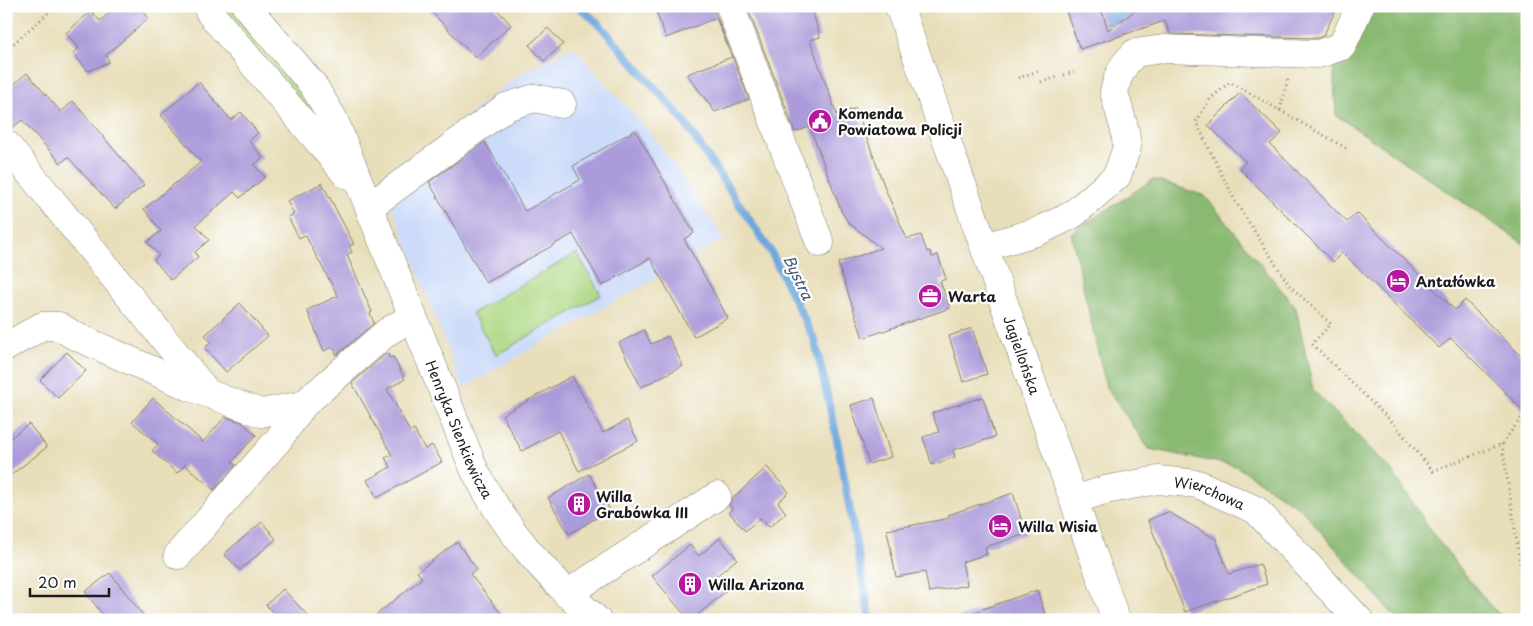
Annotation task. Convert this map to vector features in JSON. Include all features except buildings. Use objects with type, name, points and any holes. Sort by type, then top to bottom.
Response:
[{"type":"street","name":"Henryka Sienkiewicza","points":[[207,6],[217,21],[327,150],[369,207]]},
{"type":"street","name":"Henryka Sienkiewicza","points":[[246,6],[313,85],[330,113],[474,469],[487,496],[532,558],[567,594],[597,620]]},
{"type":"street","points":[[730,6],[820,243]]},
{"type":"street","name":"Jagiellońska","points":[[899,6],[1116,620]]},
{"type":"street","points":[[985,247],[1039,231],[1072,215],[1117,176],[1127,147],[1114,92],[1118,77],[1125,64],[1135,53],[1163,50],[1319,54],[1342,46],[1360,6]]},
{"type":"street","points":[[369,207],[506,107],[534,98],[562,104]]},
{"type":"street","points":[[7,145],[207,393]]},
{"type":"street","points":[[178,556],[278,440],[303,405],[387,332],[412,317]]},
{"type":"street","points":[[6,347],[42,326],[59,326],[82,339],[207,393],[261,413],[303,405]]},
{"type":"street","name":"Wierchowa","points":[[1074,500],[1105,490],[1158,480],[1198,484],[1256,510],[1359,620]]},
{"type":"street","points":[[567,594],[717,496]]},
{"type":"path","points":[[6,50],[56,6]]},
{"type":"path","points":[[1018,78],[1038,71]]},
{"type":"path","points":[[1064,75],[1074,72]]},
{"type":"path","points":[[1042,82],[1058,77]]},
{"type":"path","points":[[1346,148],[1230,82],[1210,98],[1196,122],[1235,201],[1289,285],[1331,324],[1312,344],[1393,423],[1433,471],[1502,444],[1521,418]]},
{"type":"path","points":[[1502,444],[1527,608]]},
{"type":"shaded area","points":[[572,47],[656,139],[724,239],[463,388],[383,184],[514,78]]},
{"type":"green space","points":[[214,6],[235,6],[320,115],[316,118]]},
{"type":"green space","points":[[1370,6],[1527,6],[1527,55],[1519,71],[1527,73],[1527,246],[1336,115],[1333,56]]},
{"type":"green space","points":[[1154,179],[1205,196],[1296,308],[1313,390],[1392,471],[1436,538],[1492,608],[1507,620],[1398,620],[1301,509],[1236,466],[1149,449],[1106,387],[1071,233]]},
{"type":"green space","points":[[577,253],[601,295],[496,355],[472,313]]},
{"type":"water","points":[[1100,6],[1142,6],[1123,20],[1107,25]]},
{"type":"waterway","name":"Bystra","points":[[578,6],[598,23],[683,120],[771,252],[815,341],[837,439],[870,620]]},
{"type":"place","name":"Komenda Powiatowa Policji","points":[[820,121]]},
{"type":"place","name":"Antałówka","points":[[1398,281]]},
{"type":"place","name":"Warta","points":[[930,296]]},
{"type":"place","name":"Willa Grabówka III","points":[[579,504]]},
{"type":"place","name":"Willa Wisia","points":[[1000,526]]},
{"type":"place","name":"Willa Arizona","points":[[690,584]]}]
